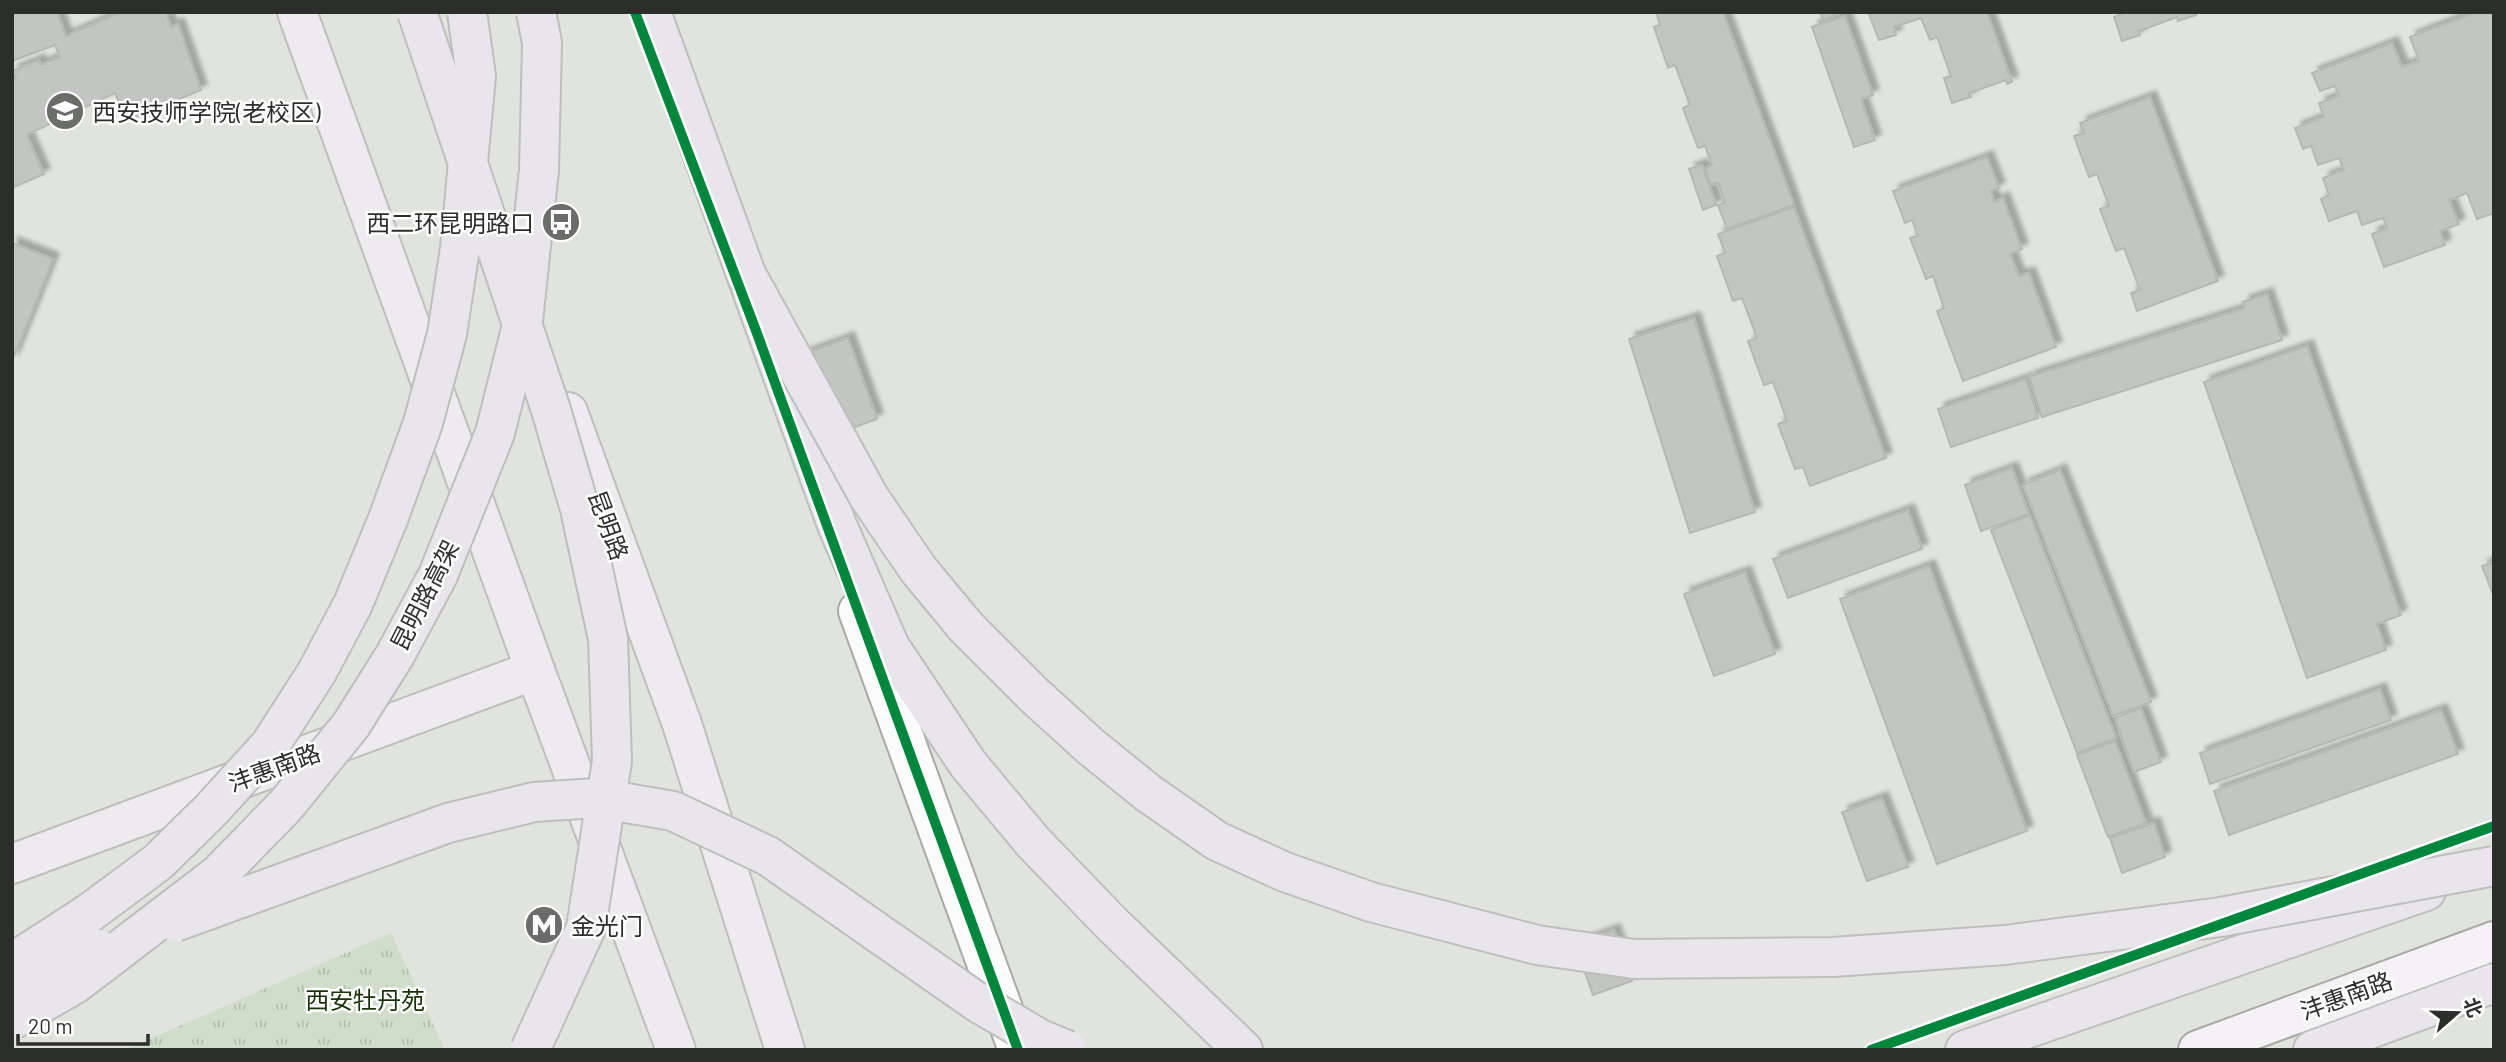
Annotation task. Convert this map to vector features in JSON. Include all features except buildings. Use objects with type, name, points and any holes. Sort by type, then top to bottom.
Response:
[{"type":"highway","points":[[417,12],[551,410],[580,509],[608,639],[612,761],[586,928],[530,1050]]},
{"type":"highway","points":[[12,963],[88,914],[158,862],[211,810],[270,745],[317,672],[353,604],[423,423],[447,334],[460,248],[476,76],[467,12]]},
{"type":"highway","name":"昆明路高架","points":[[12,1020],[75,984],[219,874],[286,805],[351,725],[395,655],[438,575],[495,433],[523,321],[539,170],[542,43],[536,12]]},
{"type":"highway","points":[[651,12],[837,525],[891,647],[968,764],[1033,842],[1112,924],[1243,1050]]},
{"type":"highway","points":[[747,276],[869,497],[918,569],[966,627],[1090,746],[1148,793],[1217,841],[1285,872],[1371,902],[1536,945],[1634,959],[1833,957],[2005,945],[2221,917],[2494,867]]},
{"type":"highway","points":[[12,981],[448,823],[534,802],[597,798],[673,811],[768,856],[977,1002],[1041,1039],[1067,1050]]},
{"type":"highway","points":[[1965,1050],[2494,867]]},
{"type":"highway","points":[[2313,1050],[2494,983]]},
{"type":"main road","points":[[297,12],[535,670],[676,1050]]},
{"type":"main road","name":"昆明路","points":[[401,12],[506,242],[682,724],[785,1050]]},
{"type":"main road","name":"沣惠南路","points":[[12,864],[535,670]]},
{"type":"main road","name":"沣惠南路","points":[[2199,1050],[2494,941]]},
{"type":"street","points":[[635,12],[760,342],[1018,1050]]},
{"type":"green space","name":"西安牡丹苑","points":[[391,933],[445,1050],[125,1050]]},
{"type":"cycle path","points":[[635,12],[755,328],[1018,1050]]},
{"type":"cycle path","points":[[1871,1050],[2494,826]]},
{"type":"place","name":"西安技师学院(老校区)","points":[[65,111]]},
{"type":"place","name":"西二环昆明路口","points":[[561,222]]},
{"type":"place","name":"金光门","points":[[544,925]]}]
